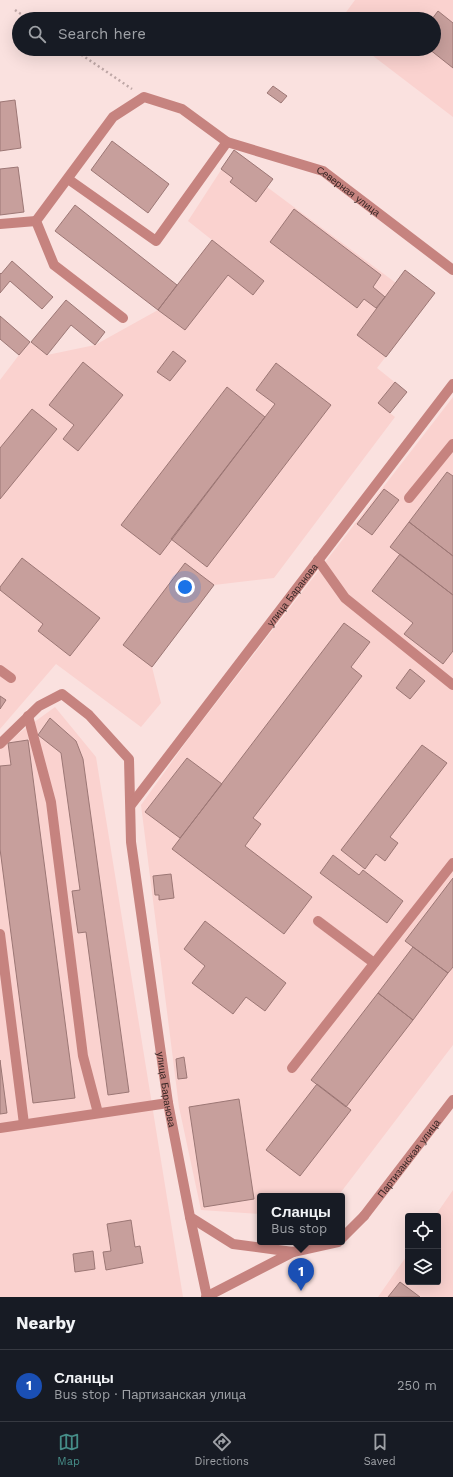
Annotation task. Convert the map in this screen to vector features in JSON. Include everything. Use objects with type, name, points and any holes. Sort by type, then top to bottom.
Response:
[{"type":"street","name":"Северная улица","points":[[144,97],[182,109],[227,142],[323,172],[453,270]]},
{"type":"street","points":[[0,224],[36,221],[113,117],[144,97]]},
{"type":"street","points":[[68,179],[156,241],[227,142]]},
{"type":"street","points":[[36,221],[54,265],[123,318]]},
{"type":"street","name":"улица Баранова","points":[[131,805],[453,384]]},
{"type":"street","points":[[409,498],[449,456],[453,444]]},
{"type":"street","points":[[318,560],[345,598],[453,685]]},
{"type":"street","points":[[0,670],[11,678]]},
{"type":"street","name":"улица Баранова","points":[[0,744],[39,706],[62,694],[89,715],[129,760],[131,842],[168,1103],[206,1297]]},
{"type":"street","points":[[28,716],[51,802],[83,1056],[98,1113]]},
{"type":"street","points":[[292,1068],[453,863]]},
{"type":"street","points":[[318,921],[374,963]]},
{"type":"street","points":[[0,934],[24,1124]]},
{"type":"street","name":"Партизанская улица","points":[[345,1235],[364,1216],[453,1100]]},
{"type":"street","points":[[0,1128],[168,1103]]},
{"type":"street","points":[[190,1217],[233,1244],[293,1252]]},
{"type":"street","points":[[206,1297],[293,1252],[324,1245]]},
{"type":"path","points":[[83,56],[144,97]]},
{"type":"shaded area","points":[[355,0],[453,0],[453,117],[373,56],[441,56],[441,12],[346,12]]},
{"type":"shaded area","points":[[234,150],[273,179],[267,187],[396,283],[405,270],[435,293],[377,368],[407,392],[390,413],[395,417],[274,578],[214,585],[152,667],[161,703],[141,727],[56,664],[0,729],[0,380],[31,342],[47,355],[95,345],[158,310],[212,240],[188,221]]},
{"type":"shaded area","points":[[453,397],[453,1045],[340,1193],[257,1193],[257,1214],[201,1210],[179,1107],[141,805],[189,738]]},
{"type":"shaded area","points":[[55,707],[96,757],[183,1297],[0,1297],[0,749],[4,744]]},
{"type":"shaded area","points":[[453,1190],[453,1297],[378,1297],[405,1258],[405,1285],[441,1285],[441,1213],[437,1213]]},
{"type":"building","points":[[441,13],[453,23],[453,68],[438,56],[441,56]]},
{"type":"building","points":[[273,86],[287,96],[281,103],[267,93]]},
{"type":"building","points":[[15,100],[21,148],[0,151],[0,102]]},
{"type":"building","points":[[112,141],[169,184],[148,213],[91,170]]},
{"type":"building","points":[[234,150],[273,179],[256,202],[230,182],[233,178],[221,169]]},
{"type":"building","points":[[18,167],[24,212],[0,215],[0,169]]},
{"type":"building","points":[[75,205],[177,285],[158,310],[55,231]]},
{"type":"building","points":[[294,209],[381,275],[373,287],[385,297],[376,308],[364,299],[357,308],[270,242]]},
{"type":"building","points":[[212,240],[264,281],[253,295],[228,275],[185,330],[158,310]]},
{"type":"building","points":[[12,261],[53,297],[42,309],[10,281],[0,293],[0,273],[1,274]]},
{"type":"building","points":[[405,270],[435,293],[386,357],[357,335]]},
{"type":"building","points":[[66,300],[105,332],[95,345],[71,325],[47,355],[31,342]]},
{"type":"building","points":[[0,316],[30,342],[19,355],[0,339]]},
{"type":"building","points":[[173,351],[186,361],[170,381],[157,372]]},
{"type":"building","points":[[83,362],[123,395],[78,451],[63,439],[74,425],[49,405]]},
{"type":"building","points":[[276,363],[331,405],[207,567],[171,539],[275,404],[256,390]]},
{"type":"building","points":[[395,382],[407,392],[390,413],[378,403]]},
{"type":"building","points":[[227,387],[265,417],[160,555],[121,525]]},
{"type":"building","points":[[32,409],[57,429],[0,499],[0,448]]},
{"type":"building","points":[[447,472],[453,476],[453,556],[409,522]]},
{"type":"building","points":[[384,489],[399,500],[372,535],[357,524]]},
{"type":"building","points":[[409,522],[453,556],[453,595],[390,547]]},
{"type":"building","points":[[400,554],[453,595],[453,651],[443,664],[404,634],[413,623],[372,591]]},
{"type":"building","points":[[22,558],[100,618],[70,656],[38,631],[43,624],[0,590],[0,587]]},
{"type":"building","points":[[185,563],[214,585],[152,667],[123,645]]},
{"type":"building","points":[[344,623],[370,642],[351,667],[362,676],[253,818],[261,824],[245,846],[312,897],[284,934],[172,849]]},
{"type":"building","points":[[410,669],[425,681],[410,699],[396,688]]},
{"type":"building","points":[[0,696],[6,700],[0,709]]},
{"type":"building","points":[[50,718],[76,741],[83,759],[129,1092],[108,1095],[86,932],[78,933],[72,891],[80,890],[61,753],[38,735]]},
{"type":"building","points":[[28,740],[75,1098],[33,1103],[0,849],[0,766],[11,765],[8,743]]},
{"type":"building","points":[[422,745],[447,763],[390,837],[398,843],[385,861],[376,854],[365,869],[341,850]]},
{"type":"building","points":[[187,758],[222,784],[180,838],[145,812]]},
{"type":"building","points":[[333,855],[359,875],[363,870],[403,901],[387,923],[320,873]]},
{"type":"building","points":[[171,874],[174,898],[159,900],[159,895],[155,895],[153,876]]},
{"type":"building","points":[[453,878],[453,967],[448,973],[405,941]]},
{"type":"building","points":[[205,921],[286,983],[265,1011],[246,997],[233,1014],[192,983],[205,966],[184,949]]},
{"type":"building","points":[[413,947],[448,973],[413,1020],[378,993]]},
{"type":"building","points":[[378,993],[413,1020],[346,1107],[311,1080]]},
{"type":"building","points":[[184,1057],[187,1078],[178,1079],[176,1059]]},
{"type":"building","points":[[0,1060],[7,1113],[0,1114]]},
{"type":"building","points":[[317,1084],[351,1110],[300,1176],[266,1150]]},
{"type":"building","points":[[239,1099],[254,1199],[204,1207],[189,1107]]},
{"type":"building","points":[[131,1220],[135,1247],[140,1246],[143,1263],[106,1270],[103,1252],[111,1251],[107,1224]]},
{"type":"building","points":[[93,1251],[95,1269],[75,1272],[73,1254]]},
{"type":"building","points":[[400,1282],[420,1297],[388,1297]]},
{"type":"place","name":"Сланцы","points":[[301,1291]]}]
